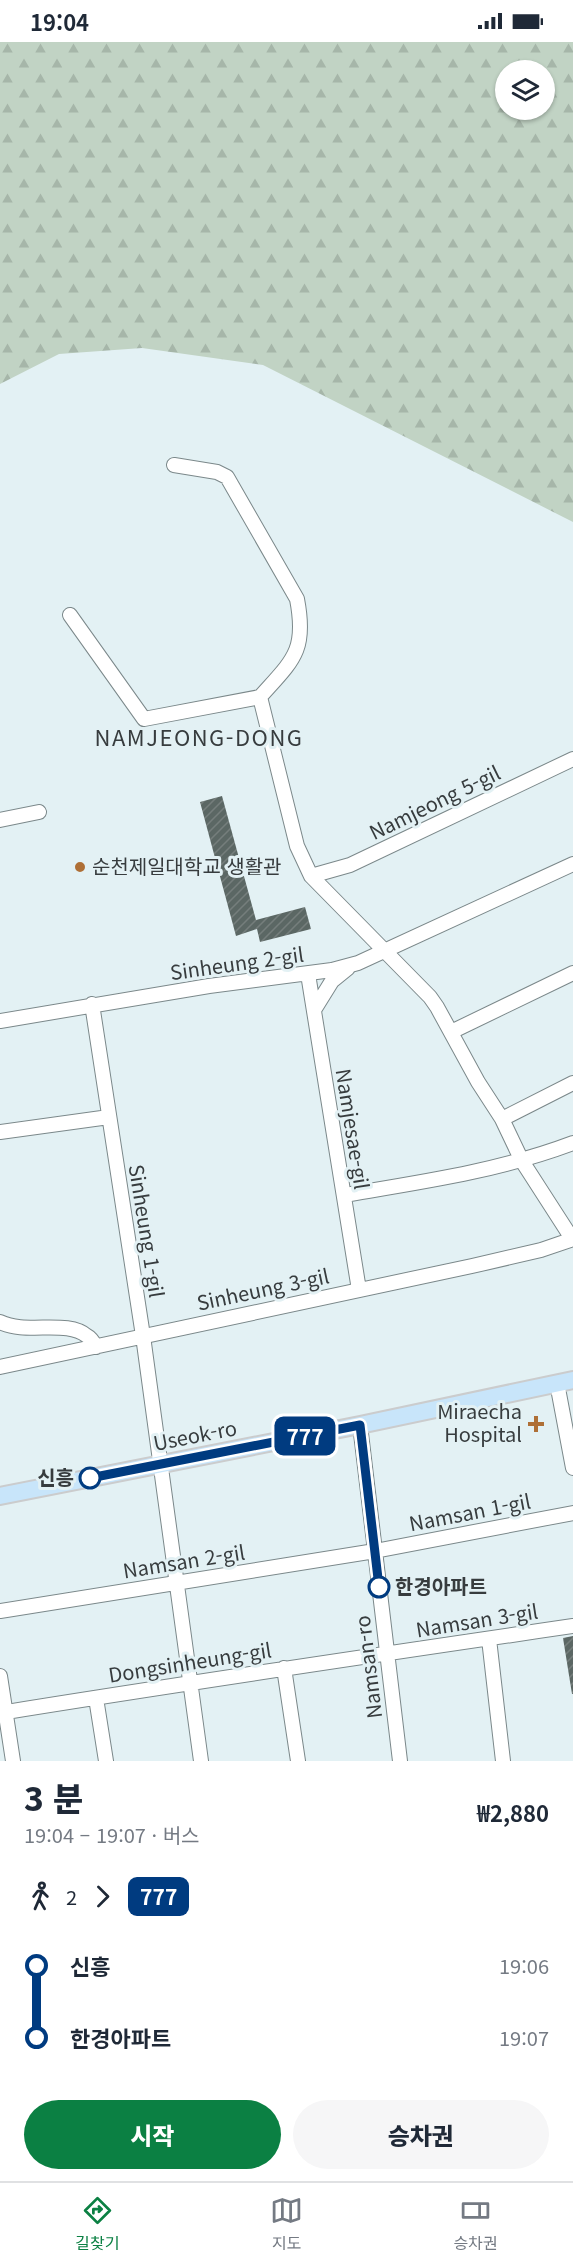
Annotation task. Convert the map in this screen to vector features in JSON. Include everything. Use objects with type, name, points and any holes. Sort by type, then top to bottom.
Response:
[{"type":"main road","name":"Useok-ro","points":[[0,1496],[565,1382]]},
{"type":"street","points":[[70,615],[144,719],[260,697],[294,656],[301,639],[297,599],[227,477],[217,472],[174,465]]},
{"type":"street","points":[[260,697],[297,846],[311,876],[430,997],[502,1119],[522,1161],[573,1238],[541,1250],[359,1290]]},
{"type":"street","name":"Namjeong 5-gil","points":[[311,876],[350,865],[573,759]]},
{"type":"street","points":[[0,820],[39,812]]},
{"type":"street","points":[[384,951],[573,864]]},
{"type":"street","name":"Sinheung 2-gil","points":[[0,1021],[92,1004],[308,974],[355,964],[384,951]]},
{"type":"street","points":[[314,1010],[332,981],[355,964]]},
{"type":"street","points":[[451,1032],[573,973]]},
{"type":"street","name":"Namjesae-gil","points":[[308,974],[359,1290]]},
{"type":"street","name":"Sinheung 1-gil","points":[[92,1004],[143,1336],[175,1584],[201,1761]]},
{"type":"street","points":[[502,1119],[573,1083]]},
{"type":"street","points":[[0,1132],[109,1117]]},
{"type":"street","points":[[344,1195],[455,1176],[522,1161],[573,1143]]},
{"type":"street","name":"Sinheung 3-gil","points":[[0,1367],[359,1290]]},
{"type":"street","points":[[0,1322],[20,1328],[61,1328],[78,1331],[88,1336],[96,1347]]},
{"type":"street","points":[[565,1382],[573,1468]]},
{"type":"street","name":"Namsan-ro","points":[[360,1425],[400,1761]]},
{"type":"street","name":"Namsan 1-gil","points":[[375,1551],[573,1513]]},
{"type":"street","name":"Namsan 2-gil","points":[[0,1611],[375,1551]]},
{"type":"street","name":"Namsan 3-gil","points":[[387,1655],[573,1626]]},
{"type":"street","points":[[489,1639],[503,1761]]},
{"type":"street","name":"Dongsinheung-gil","points":[[3,1712],[284,1668],[387,1655]]},
{"type":"street","points":[[284,1668],[298,1761]]},
{"type":"street","points":[[0,1676],[3,1712],[13,1761]]},
{"type":"street","points":[[96,1698],[106,1761]]},
{"type":"green space","points":[[0,42],[573,42],[573,522],[263,365],[142,348],[59,354],[0,384]]},
{"type":"building","points":[[222,796],[256,920],[305,907],[311,929],[260,942],[257,929],[236,936],[200,802]]},
{"type":"building","points":[[573,1636],[573,1694],[572,1694],[563,1638]]},
{"type":"bus line","name":"777","points":[[90,1478],[360,1425],[379,1587]]},
{"type":"place","name":"순천제일대학교 생활관","points":[[80,867]]},
{"type":"place","name":"Miraecha Hospital","points":[[536,1424]]},
{"type":"place","name":"신흥","points":[[90,1478]]},
{"type":"place","name":"한경아파트","points":[[379,1587]]},
{"type":"district","name":"NAMJEONG-DONG","points":[[199,738]]}]
